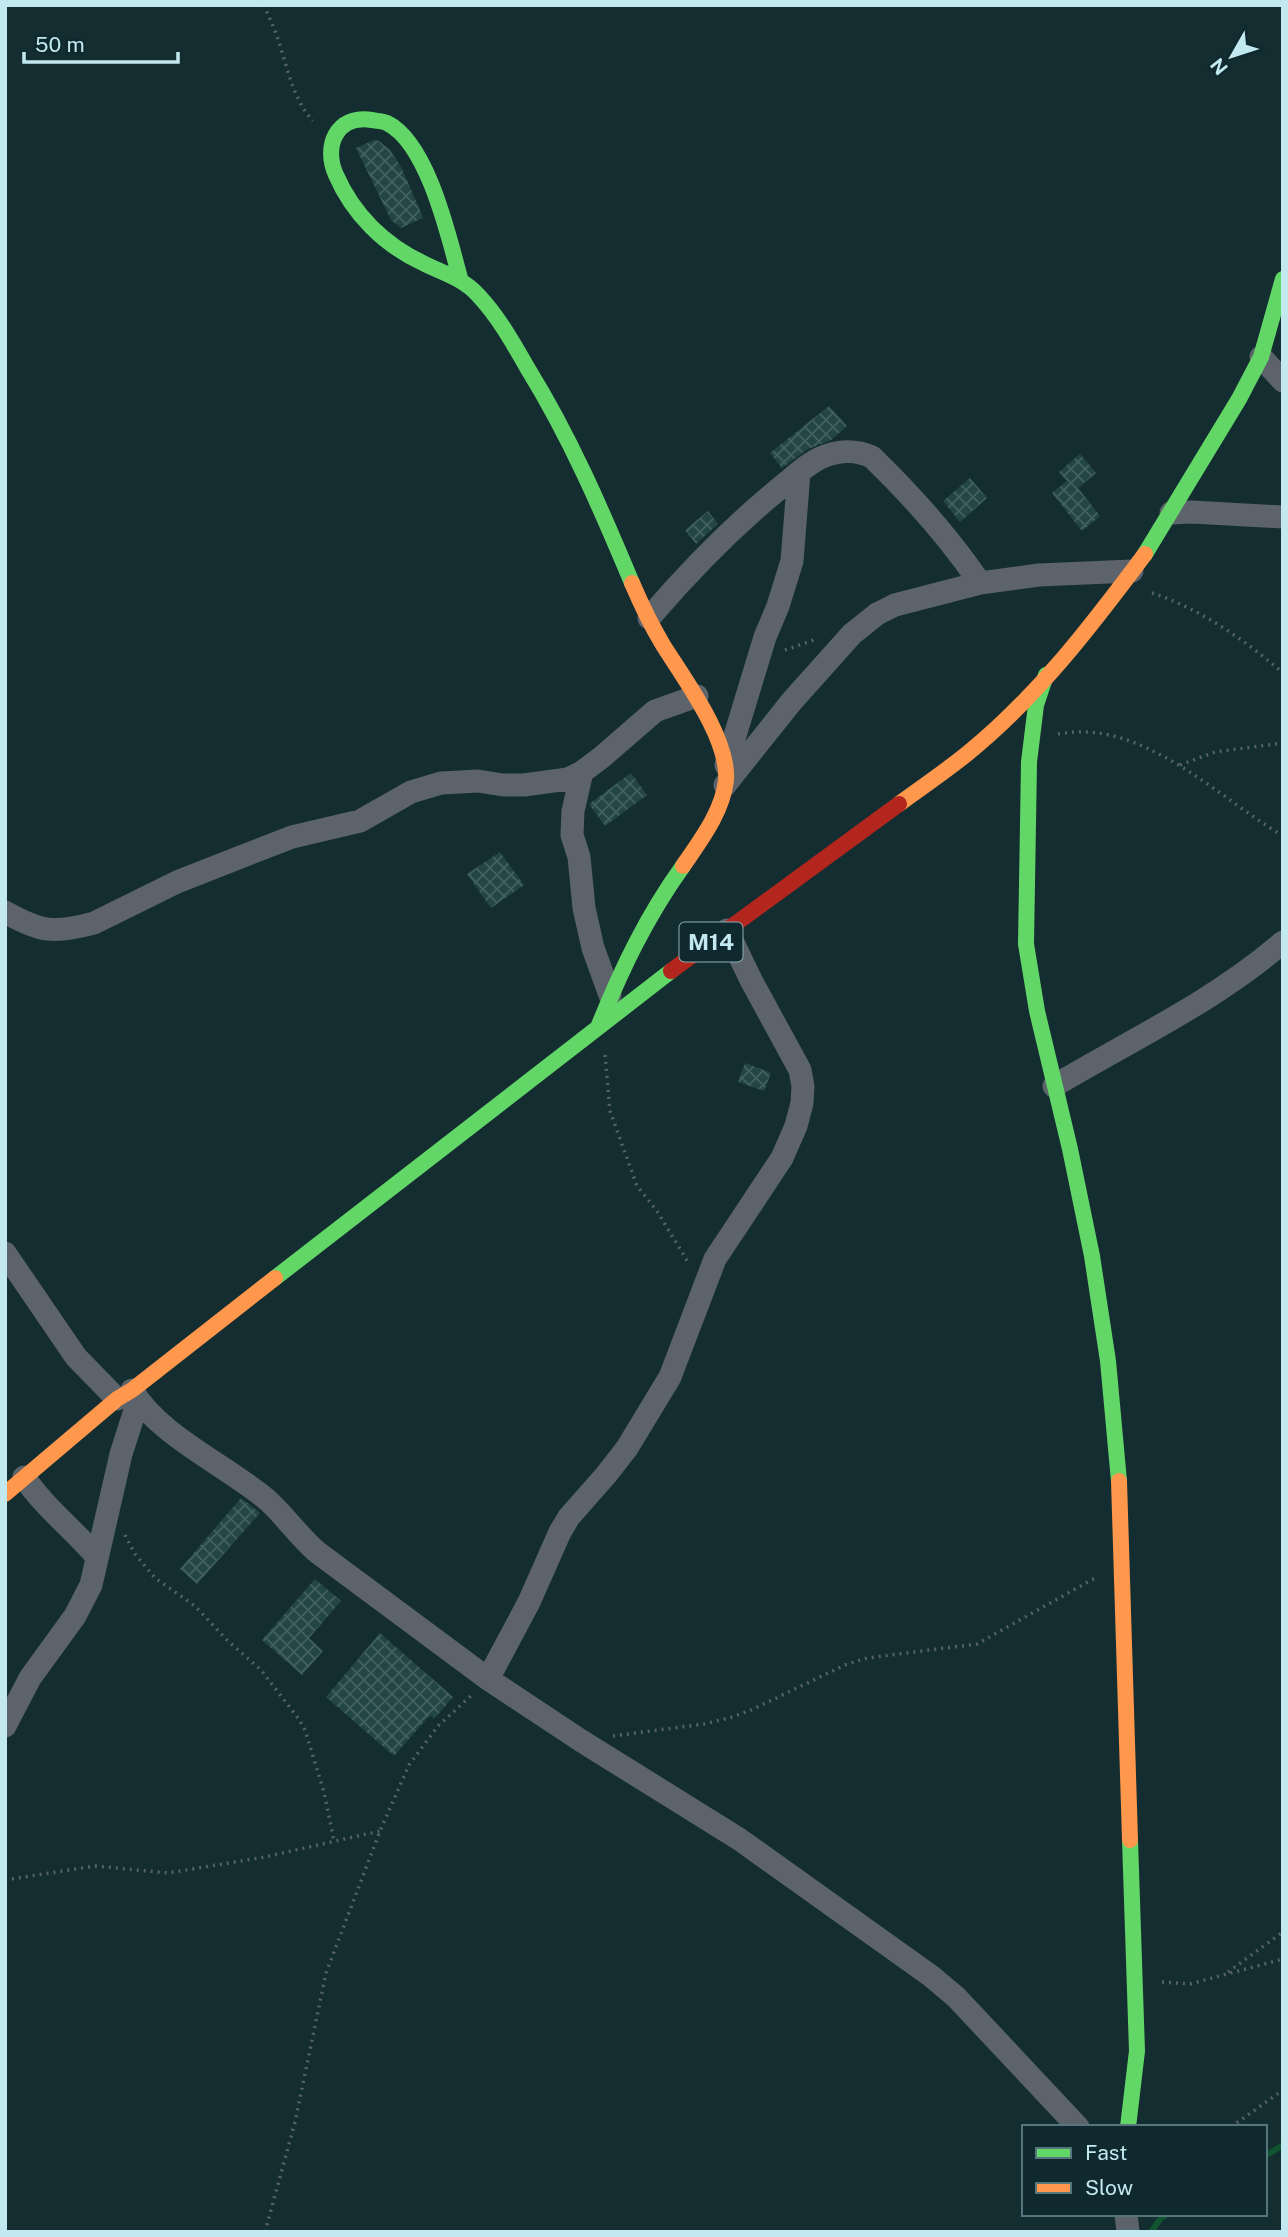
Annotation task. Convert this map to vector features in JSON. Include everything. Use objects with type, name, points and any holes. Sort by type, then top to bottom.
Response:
[{"type":"street","points":[[460,278],[439,208],[423,167],[410,144],[392,125],[375,119],[353,120],[337,130],[330,149],[331,166],[349,201],[365,222],[388,243],[460,278],[474,289],[514,345],[564,434],[601,509],[649,618],[697,696],[725,775]]},
{"type":"street","name":"M14","points":[[5,1494],[599,1026],[969,752],[1020,705],[1090,628],[1171,513],[1261,357],[1283,279]]},
{"type":"street","points":[[1261,357],[1283,381]]},
{"type":"street","points":[[649,618],[721,539],[758,506],[823,456],[841,452],[857,451],[872,457],[962,555],[980,583]]},
{"type":"street","points":[[599,1026],[622,964],[654,907],[718,806],[765,637],[792,561],[799,473]]},
{"type":"street","points":[[1171,513],[1283,517]]},
{"type":"street","points":[[725,775],[852,634],[877,614],[895,605],[980,583],[1039,575],[1128,577]]},
{"type":"street","points":[[1046,675],[1036,705],[1031,741],[1026,944],[1037,1011],[1092,1256],[1108,1361],[1119,1484],[1137,2051],[1128,2125]]},
{"type":"street","points":[[5,912],[55,932],[83,926],[177,882],[292,837],[359,821],[411,792],[441,783],[478,780],[503,785],[524,785],[568,779],[582,772],[655,710],[697,696]]},
{"type":"street","points":[[582,772],[573,811],[572,835],[579,857],[593,948],[610,995]]},
{"type":"street","points":[[488,1679],[529,1602],[569,1517],[627,1448],[670,1377],[715,1259],[782,1158],[796,1126],[802,1102],[800,1070],[745,970],[727,930]]},
{"type":"street","points":[[1054,1086],[1198,1003],[1255,966],[1283,942]]},
{"type":"street","points":[[5,1254],[76,1357],[172,1433],[267,1500],[303,1541],[317,1552],[488,1679],[739,1839],[932,1976],[956,1997],[1076,2125]]},
{"type":"street","points":[[5,1726],[30,1678],[75,1616],[90,1585],[121,1454],[129,1397]]},
{"type":"street","points":[[24,1477],[47,1508],[85,1542],[97,1557]]},
{"type":"path","points":[[264,5],[304,112],[332,139]]},
{"type":"path","points":[[1128,577],[1175,600],[1244,643],[1283,673]]},
{"type":"path","points":[[781,652],[827,636],[852,634]]},
{"type":"path","points":[[1031,741],[1088,731],[1120,737],[1180,765],[1283,836]]},
{"type":"path","points":[[1180,765],[1215,752],[1283,743]]},
{"type":"path","points":[[599,1026],[607,1066],[607,1099],[638,1186],[704,1286]]},
{"type":"path","points":[[109,1505],[135,1554],[155,1578],[195,1606],[227,1640],[261,1670],[298,1718],[305,1730],[324,1792],[334,1841]]},
{"type":"path","points":[[580,1740],[704,1724],[729,1718],[845,1665],[867,1658],[977,1644],[1121,1563]]},
{"type":"path","points":[[265,2232],[295,2122],[326,1973],[380,1831],[409,1765],[427,1739],[488,1679]]},
{"type":"path","points":[[5,1880],[95,1866],[168,1873],[265,1857],[380,1831]]},
{"type":"path","points":[[1226,1973],[1283,1932]]},
{"type":"path","points":[[1134,1980],[1190,1984],[1283,1959]]},
{"type":"path","points":[[1234,2125],[1283,2090]]},
{"type":"building","points":[[374,140],[390,150],[401,167],[423,218],[401,228],[391,220],[356,148]]},
{"type":"building","points":[[829,406],[847,426],[831,440],[808,449],[782,468],[770,453]]},
{"type":"building","points":[[1080,454],[1096,473],[1078,488],[1100,516],[1082,531],[1052,493],[1067,481],[1059,472]]},
{"type":"building","points":[[970,478],[987,498],[960,522],[943,501]]},
{"type":"building","points":[[708,511],[718,524],[696,544],[685,530]]},
{"type":"building","points":[[631,773],[647,795],[605,826],[589,804]]},
{"type":"building","points":[[500,852],[524,885],[491,908],[467,874]]},
{"type":"building","points":[[745,1063],[771,1073],[764,1091],[738,1082]]},
{"type":"building","points":[[241,1498],[260,1513],[197,1584],[180,1569]]},
{"type":"building","points":[[315,1579],[341,1601],[309,1638],[323,1651],[302,1675],[262,1640]]},
{"type":"building","points":[[380,1633],[453,1697],[434,1719],[430,1715],[394,1756],[326,1697]]},
{"type":"waterway","points":[[1267,2155],[1283,2145]]},
{"type":"waterway","points":[[1151,2232],[1164,2216]]},
{"type":"traffic: fast","points":[[460,278],[435,193],[414,150],[401,134],[387,123],[360,119],[341,127],[332,144],[332,164],[351,203],[383,238],[409,256],[466,284],[492,312],[558,421],[597,501],[632,583]]},
{"type":"traffic: fast","points":[[1145,554],[1239,399],[1261,357],[1283,279]]},
{"type":"traffic: fast","points":[[1046,675],[1036,705],[1029,762],[1026,944],[1037,1011],[1092,1256],[1108,1361],[1119,1481]]},
{"type":"traffic: fast","points":[[599,1025],[636,943],[683,866]]},
{"type":"traffic: fast","points":[[275,1278],[671,971]]},
{"type":"traffic: fast","points":[[1128,2125],[1137,2051],[1130,1840]]},
{"type":"traffic: slow","points":[[899,804],[968,753],[1017,708],[1084,633],[1145,554]]},
{"type":"traffic: slow","points":[[632,583],[659,637],[704,710],[721,747],[725,764],[726,780],[720,803],[710,825],[683,866]]},
{"type":"traffic: slow","points":[[5,1494],[117,1399],[275,1278]]},
{"type":"traffic: slow","points":[[1119,1481],[1130,1840]]},
{"type":"traffic: jam","points":[[671,971],[899,804]]}]
